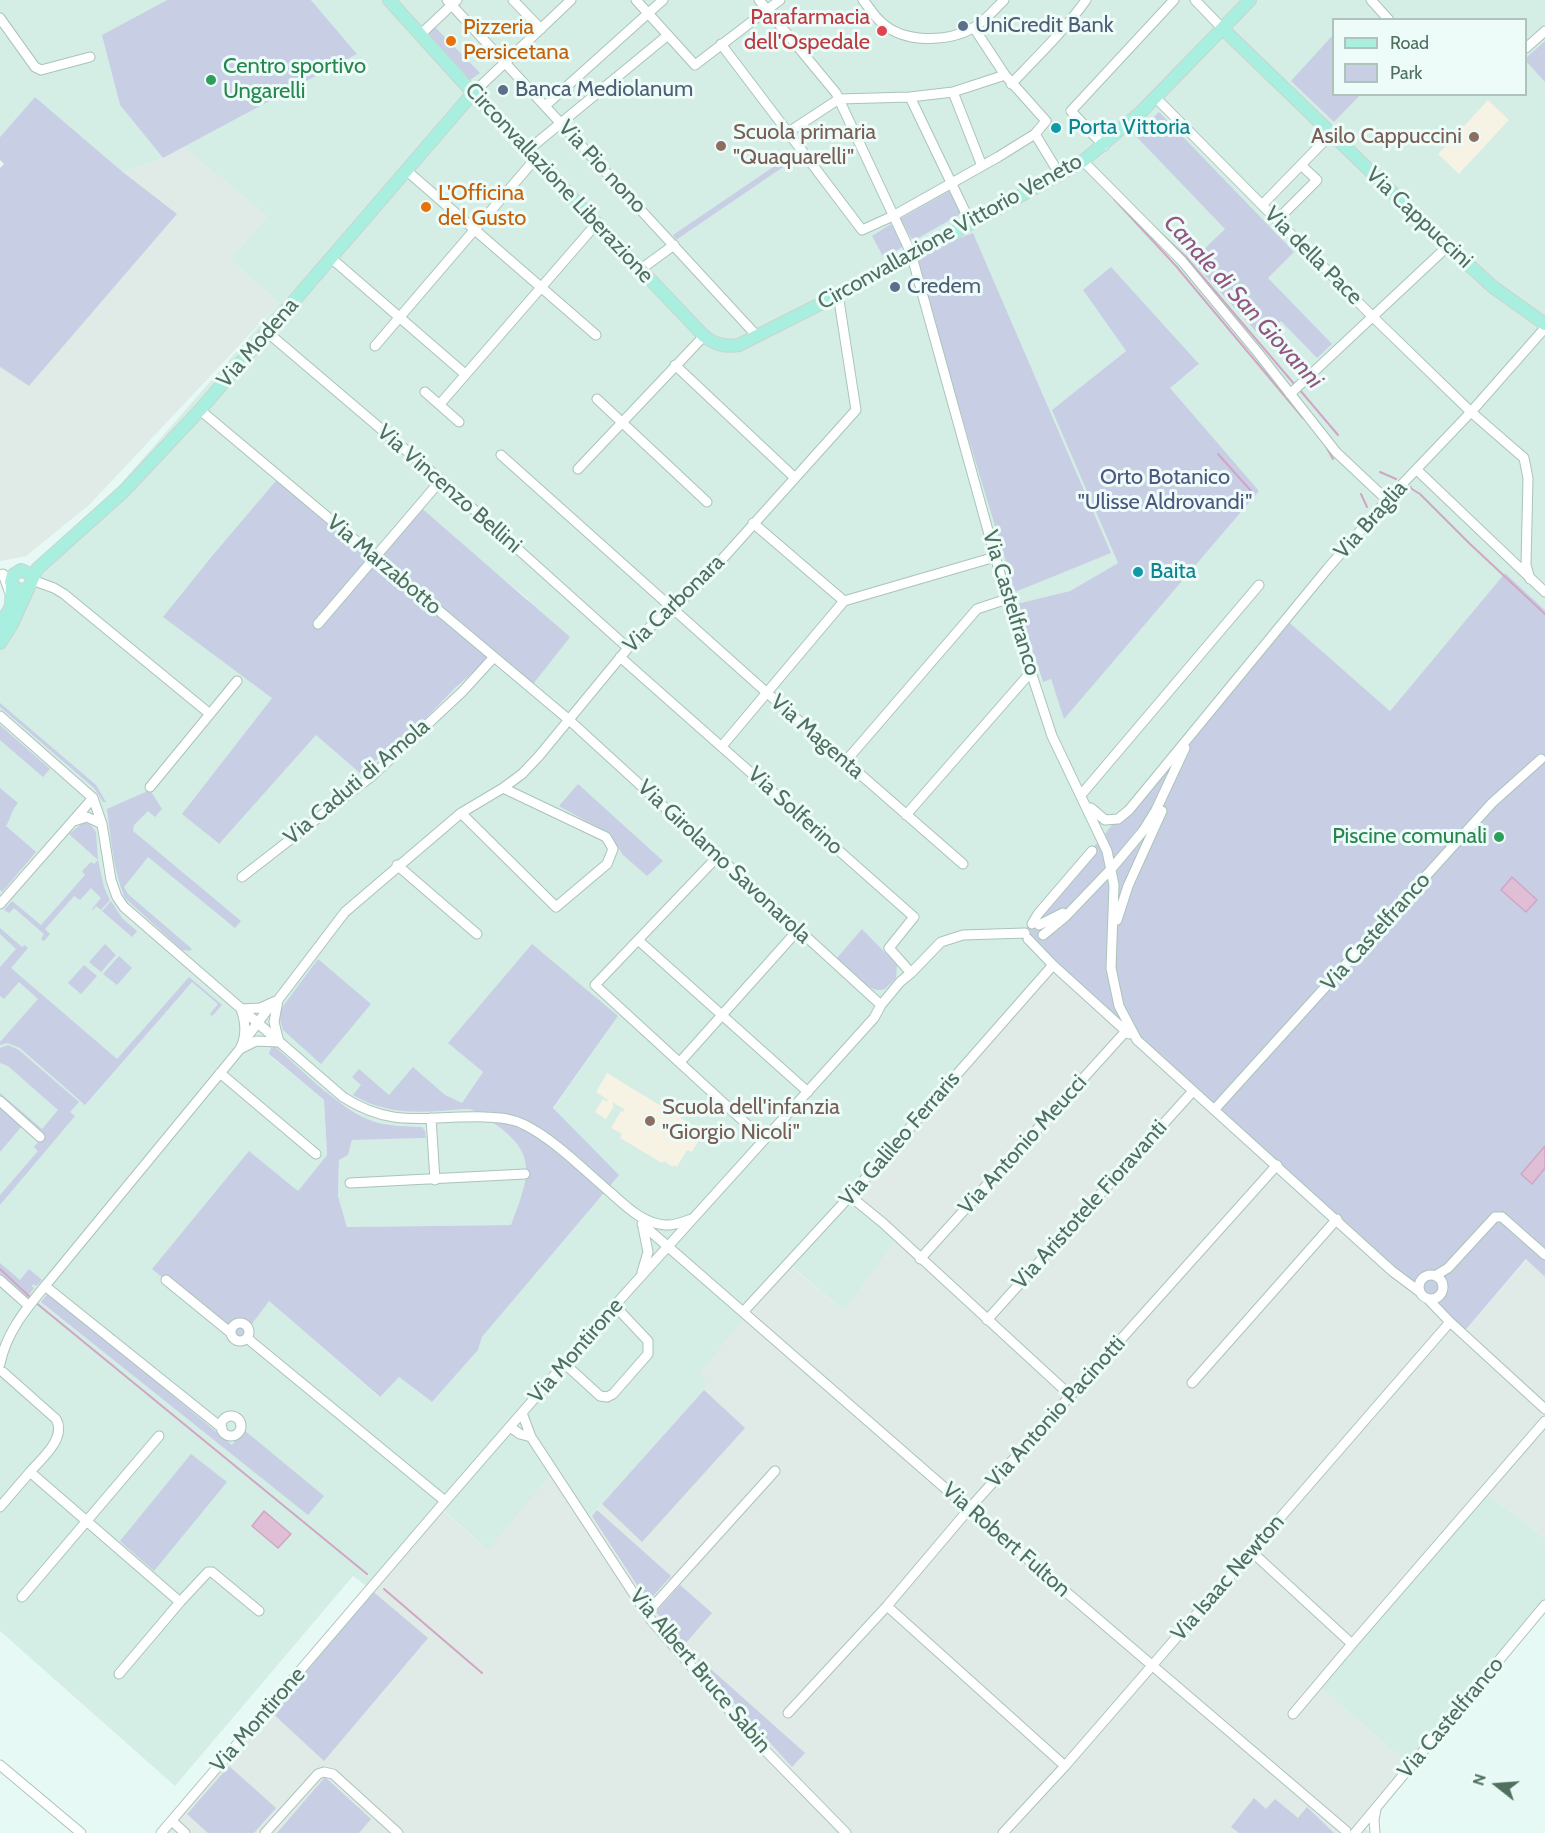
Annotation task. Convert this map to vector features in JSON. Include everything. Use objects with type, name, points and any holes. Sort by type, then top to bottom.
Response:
[{"type":"main road","name":"Circonvallazione Liberazione","points":[[389,0],[704,336],[717,344],[728,347],[740,345]]},
{"type":"main road","name":"Circonvallazione Vittorio Veneto","points":[[740,345],[911,253],[971,224],[1083,162],[1104,146],[1156,98],[1250,0]]},
{"type":"main road","name":"Via Cappuccini","points":[[1223,29],[1448,246],[1493,287],[1545,326]]},
{"type":"main road","name":"Via Modena","points":[[25,577],[124,491],[200,410],[474,93]]},
{"type":"main road","points":[[5,576],[21,591],[25,577]]},
{"type":"main road","points":[[5,576],[25,577]]},
{"type":"main road","points":[[0,626],[9,609],[5,576]]},
{"type":"main road","points":[[0,643],[11,626],[25,577]]},
{"type":"street","points":[[513,0],[541,29]]},
{"type":"street","points":[[474,93],[571,0]]},
{"type":"street","points":[[636,0],[695,65],[780,0]]},
{"type":"street","points":[[545,106],[663,0]]},
{"type":"street","name":"Via Castelfranco","points":[[759,0],[836,93],[911,253],[1007,599],[1052,736],[1107,851],[1112,868],[1114,904],[1110,968],[1119,1006],[1137,1040]]},
{"type":"street","points":[[863,0],[878,20],[898,34],[917,38],[955,35],[974,28],[1004,0]]},
{"type":"street","points":[[1011,84],[1047,48],[1086,0]]},
{"type":"street","points":[[1104,146],[1071,111],[1174,0]]},
{"type":"street","points":[[1196,0],[1223,29]]},
{"type":"street","points":[[1361,0],[1370,0],[1387,18]]},
{"type":"street","points":[[421,34],[452,2]]},
{"type":"street","name":"Via Pio nono","points":[[452,2],[757,336]]},
{"type":"street","points":[[0,18],[34,67],[41,70],[90,57]]},
{"type":"street","points":[[721,44],[862,230],[893,216],[999,157],[1035,134],[1046,121],[1011,84],[974,28]]},
{"type":"street","points":[[1527,47],[1545,31]]},
{"type":"street","points":[[375,346],[476,230],[532,154],[561,122],[668,35]]},
{"type":"street","points":[[787,133],[839,99],[953,92],[1005,75]]},
{"type":"street","points":[[953,92],[982,165]]},
{"type":"street","points":[[909,96],[971,224]]},
{"type":"street","name":"Via della Pace","points":[[1156,98],[1374,318],[1471,412],[1524,458],[1528,478],[1526,565],[1530,579]]},
{"type":"street","points":[[1035,134],[1060,175]]},
{"type":"street","points":[[1262,204],[1331,134]]},
{"type":"street","points":[[1083,162],[1182,261],[1259,354],[1295,390],[1336,452],[1387,500]]},
{"type":"street","points":[[1277,220],[1317,180],[1301,165]]},
{"type":"street","points":[[406,171],[596,335]]},
{"type":"street","points":[[440,404],[597,223]]},
{"type":"street","points":[[640,269],[674,245]]},
{"type":"street","points":[[1295,390],[1448,246]]},
{"type":"street","points":[[331,258],[465,374]]},
{"type":"street","name":"Via Carbonara","points":[[1,1368],[3,1352],[29,1306],[245,1044],[345,912],[397,865],[461,813],[522,774],[628,648],[699,585],[855,410],[838,294]]},
{"type":"street","name":"Via Braglia","points":[[1082,797],[1096,815],[1105,820],[1118,819],[1129,810],[1328,568],[1387,500],[1471,412],[1545,326]]},
{"type":"street","name":"Via Vincenzo Bellini","points":[[267,332],[441,480],[628,648]]},
{"type":"street","points":[[578,469],[704,336]]},
{"type":"street","points":[[675,365],[794,477]]},
{"type":"street","points":[[425,392],[459,422]]},
{"type":"street","points":[[597,399],[707,502]]},
{"type":"street","name":"Via Marzabotto","points":[[200,410],[568,719]]},
{"type":"street","name":"Via Magenta","points":[[501,455],[845,762],[963,864]]},
{"type":"street","points":[[1416,470],[1545,592]]},
{"type":"street","points":[[318,624],[441,480]]},
{"type":"street","points":[[753,523],[844,601]]},
{"type":"street","points":[[1506,556],[1518,558],[1526,543]]},
{"type":"street","points":[[722,746],[844,601],[995,557]]},
{"type":"street","points":[[25,577],[64,594],[210,714]]},
{"type":"street","points":[[1082,797],[1259,585]]},
{"type":"street","points":[[845,762],[977,609],[1007,599]]},
{"type":"street","name":"Via Caduti di Amola","points":[[242,877],[372,776],[462,692],[494,657]]},
{"type":"street","name":"Via Solferino","points":[[620,657],[914,917],[889,948],[911,973]]},
{"type":"street","points":[[906,815],[1031,672]]},
{"type":"street","points":[[150,787],[237,681]]},
{"type":"street","points":[[0,716],[91,795],[0,904]]},
{"type":"street","name":"Via Girolamo Savonarola","points":[[568,719],[881,1005]]},
{"type":"street","name":"Via Castelfranco","points":[[1110,947],[1123,899],[1137,864],[1204,719]]},
{"type":"street","name":"Via Braglia","points":[[1112,868],[1150,821],[1183,750],[1204,719]]},
{"type":"street","name":"Via Castelfranco","points":[[1214,1110],[1492,802],[1541,759]]},
{"type":"street","points":[[461,813],[556,907],[607,864],[613,849],[606,837],[503,788]]},
{"type":"street","name":"Via Robert Fulton","points":[[91,795],[102,824],[111,880],[117,897],[135,918],[343,1097],[358,1107],[390,1118],[505,1118],[524,1124],[554,1145],[643,1221],[651,1234],[668,1245],[969,1509],[1351,1832]]},
{"type":"street","points":[[69,823],[84,816],[102,824]]},
{"type":"street","points":[[1036,925],[1038,914],[1092,851]]},
{"type":"street","points":[[719,855],[595,986],[764,1140]]},
{"type":"street","points":[[397,865],[477,934]]},
{"type":"street","points":[[1080,901],[1056,917],[1028,927],[1027,936],[1035,942],[1066,916],[1112,868]]},
{"type":"street","points":[[1036,925],[1042,929],[1043,935]]},
{"type":"street","points":[[680,1062],[798,930]]},
{"type":"street","name":"Via Castelfranco","points":[[1027,936],[1053,965],[1392,1271],[1424,1295],[1450,1322],[1545,1409]]},
{"type":"street","name":"Via Montirone","points":[[161,1833],[668,1245],[874,1018],[881,1005],[900,982],[941,942],[953,937],[1027,936]]},
{"type":"street","points":[[638,939],[808,1092]]},
{"type":"street","name":"Via Galileo Ferraris","points":[[744,1311],[850,1196],[1053,965]]},
{"type":"street","points":[[274,1004],[274,1022],[279,1042],[245,1044],[245,1025],[241,1009],[260,1008],[274,1004]]},
{"type":"street","name":"Via Antonio Meucci","points":[[920,1259],[1126,1031]]},
{"type":"street","points":[[220,1073],[316,1154]]},
{"type":"street","name":"Via Aristotele Fioravanti","points":[[987,1320],[1193,1091]]},
{"type":"street","points":[[0,1101],[40,1137]]},
{"type":"street","points":[[431,1119],[435,1180]]},
{"type":"street","name":"Via Antonio Pacinotti","points":[[788,1713],[887,1606],[969,1509],[1277,1165]]},
{"type":"street","points":[[350,1183],[525,1174]]},
{"type":"street","points":[[850,1196],[883,1223],[1071,1396]]},
{"type":"street","points":[[1439,1279],[1496,1216],[1502,1217],[1545,1255]]},
{"type":"street","points":[[641,1276],[648,1252],[643,1221],[666,1226],[693,1219]]},
{"type":"street","points":[[1192,1383],[1337,1219]]},
{"type":"street","name":"Via Castelfranco","points":[[1392,1271],[1422,1279]]},
{"type":"street","points":[[1430,1275],[1439,1279],[1443,1291],[1438,1297],[1424,1295],[1419,1286],[1422,1279],[1430,1275]]},
{"type":"street","points":[[0,1280],[29,1306]]},
{"type":"street","points":[[166,1280],[231,1333],[237,1341],[247,1338]]},
{"type":"street","points":[[45,1286],[222,1428]]},
{"type":"street","name":"Via Castelfranco","points":[[1438,1297],[1450,1322]]},
{"type":"street","points":[[565,1364],[600,1396],[607,1397],[613,1394],[648,1354],[648,1341],[615,1306]]},
{"type":"street","name":"Via Isaac Newton","points":[[1003,1833],[1065,1766],[1450,1322]]},
{"type":"street","points":[[231,1333],[235,1326],[243,1324],[249,1330],[247,1338]]},
{"type":"street","points":[[247,1338],[446,1501]]},
{"type":"street","points":[[0,1507],[57,1437],[59,1424],[1,1368]]},
{"type":"street","name":"Via Albert Bruce Sabin","points":[[522,1413],[531,1437],[647,1613],[756,1741],[846,1833]]},
{"type":"street","points":[[1293,1714],[1545,1421]]},
{"type":"street","points":[[510,1427],[520,1434],[531,1437]]},
{"type":"street","points":[[22,1597],[159,1436]]},
{"type":"street","points":[[647,1613],[775,1471]]},
{"type":"street","points":[[30,1472],[180,1602]]},
{"type":"street","points":[[1252,1552],[1352,1644]]},
{"type":"street","points":[[119,1674],[208,1572],[212,1572],[259,1611]]},
{"type":"street","name":"Via Castelfranco","points":[[1351,1832],[1364,1822],[1377,1807],[1545,1605]]},
{"type":"street","points":[[887,1606],[1065,1766]]},
{"type":"street","points":[[0,1765],[81,1833]]},
{"type":"street","points":[[265,1833],[318,1774],[324,1773],[333,1774],[398,1833]]},
{"type":"street","points":[[1375,1833],[1374,1820],[1377,1807]]},
{"type":"street","points":[[172,1821],[185,1833]]},
{"type":"street","points":[[1364,1822],[1370,1833]]},
{"type":"shaded area","points":[[0,0],[167,0],[103,35],[120,105],[163,158],[124,173],[35,97],[0,137]]},
{"type":"shaded area","points":[[311,0],[1545,0],[1545,610],[1505,573],[1390,711],[1284,619],[1020,937],[1051,966],[899,1237],[844,1311],[789,1264],[704,1390],[583,1525],[488,1550],[443,1510],[370,1589],[353,1576],[175,1786],[0,1631],[0,622],[279,303],[230,259],[267,216],[183,147],[357,54]],"holes":[[[1083,290],[1199,365],[1169,388],[1259,491],[1064,718],[1051,679],[1042,681],[1016,604],[1070,591],[1118,563],[1053,410],[1126,351]],[[478,558],[529,600],[492,656],[455,688],[316,734],[218,844],[183,814],[272,698]],[[618,1016],[553,1109],[618,1175],[482,1337],[478,1350],[432,1402],[399,1377],[379,1397],[269,1301],[250,1152],[298,1191],[327,1155],[324,1100],[269,1055],[368,1120],[422,1127],[426,1138],[352,1140],[348,1155],[339,1160],[338,1196],[347,1227],[511,1225],[524,1192],[526,1167],[523,1152],[512,1136],[462,1103],[483,1072],[449,1043]]]},
{"type":"shaded area","name":"Asilo Cappuccini","points":[[1488,100],[1509,120],[1459,174],[1438,154]]},
{"type":"shaded area","points":[[183,147],[267,216],[230,259],[279,303],[89,505],[26,556],[0,561],[0,367],[29,386],[176,215],[124,173],[163,158]]},
{"type":"shaded area","points":[[1512,877],[1537,900],[1526,912],[1501,890]]},
{"type":"shaded area","points":[[1051,966],[1119,1024],[1462,1334],[1527,1259],[1545,1277],[1545,1538],[1483,1491],[1319,1686],[1414,1769],[1365,1828],[1371,1833],[159,1833],[442,1510],[488,1550],[551,1473],[583,1525],[704,1390],[707,1385],[700,1372],[788,1264],[844,1311],[899,1237],[849,1195]]},
{"type":"shaded area","name":"Scuola dell'infanzia \"Giorgio Nicoli\"","points":[[607,1073],[704,1132],[692,1152],[687,1150],[677,1167],[664,1161],[662,1163],[620,1138],[622,1134],[611,1128],[624,1109],[612,1102],[614,1106],[606,1119],[595,1112],[603,1099],[607,1102],[608,1100],[596,1092]]},
{"type":"shaded area","points":[[1545,1146],[1545,1168],[1532,1184],[1521,1174]]},
{"type":"shaded area","points":[[1483,1491],[1545,1538],[1545,1612],[1414,1769],[1319,1686]]},
{"type":"shaded area","points":[[264,1511],[291,1534],[278,1548],[252,1526]]},
{"type":"green space","name":"Centro sportivo Ungarelli","points":[[167,0],[311,0],[357,54],[163,158],[120,105],[102,35]]},
{"type":"green space","points":[[435,27],[480,73],[470,80],[428,34]]},
{"type":"green space","points":[[1332,36],[1332,96],[1359,96],[1334,122],[1291,81]]},
{"type":"green space","points":[[1545,41],[1545,82],[1527,62],[1527,57]]},
{"type":"green space","points":[[35,97],[124,173],[177,214],[29,386],[0,367],[0,168],[4,164],[0,160],[0,137]]},
{"type":"green space","points":[[1159,112],[1294,252],[1268,278],[1332,344],[1317,358],[1281,321],[1263,339],[1192,261],[1225,229],[1135,135]]},
{"type":"green space","points":[[788,157],[792,161],[676,240],[673,235]]},
{"type":"green space","points":[[949,191],[962,213],[913,241],[900,219]]},
{"type":"green space","points":[[891,224],[904,246],[884,258],[872,236]]},
{"type":"green space","points":[[973,233],[1111,553],[1015,592],[949,374],[916,254]]},
{"type":"green space","name":"Orto Botanico \"Ulisse Aldrovandi\"","points":[[1111,267],[1199,364],[1170,388],[1259,491],[1064,719],[1051,679],[1043,682],[1016,604],[1070,591],[1118,563],[1052,410],[1126,351],[1083,290]]},
{"type":"green space","points":[[280,476],[377,556],[419,506],[570,637],[530,688],[492,656],[455,688],[418,726],[360,773],[316,735],[219,844],[182,814],[272,698],[163,617]]},
{"type":"green space","points":[[1505,573],[1545,610],[1545,1277],[1526,1259],[1462,1334],[1119,1024],[1019,937],[1284,618],[1390,711]]},
{"type":"green space","points":[[0,703],[96,785],[106,802],[103,802],[94,788],[0,707]]},
{"type":"green space","points":[[0,725],[50,769],[43,777],[0,740]]},
{"type":"green space","points":[[578,784],[663,861],[647,876],[623,855],[609,834],[559,806]]},
{"type":"green space","points":[[0,788],[18,803],[6,826],[36,852],[2,892],[0,890]]},
{"type":"green space","points":[[150,790],[162,809],[155,817],[148,811],[134,825],[133,831],[241,921],[235,928],[148,857],[124,887],[128,894],[192,949],[190,951],[182,950],[125,898],[118,876],[107,809]]},
{"type":"green space","points":[[84,822],[91,825],[96,832],[98,860],[69,834]]},
{"type":"green space","points":[[98,860],[104,887],[110,900],[101,910],[96,906],[93,910],[101,898],[91,888],[80,900],[74,896],[45,929],[50,934],[44,941],[41,939],[44,934],[14,908],[9,913],[4,910],[12,901],[41,925],[85,875],[82,871],[91,862],[94,864]]},
{"type":"green space","points":[[111,901],[122,918],[137,931],[132,937],[102,911]]},
{"type":"green space","points":[[0,928],[22,947],[25,945],[28,948],[11,968],[117,1059],[189,977],[222,1005],[212,1016],[210,1014],[218,1004],[192,982],[85,1105],[20,1048],[7,1043],[0,1045],[0,1042],[38,999],[19,982],[4,999],[0,996],[0,967],[16,949],[0,934]]},
{"type":"green space","points":[[862,929],[897,965],[896,978],[885,989],[878,990],[865,985],[837,958]]},
{"type":"green space","points":[[105,944],[116,955],[101,972],[89,962]]},
{"type":"green space","points":[[532,944],[618,1016],[553,1108],[619,1175],[482,1337],[478,1350],[432,1402],[399,1377],[380,1397],[269,1301],[240,1340],[152,1269],[249,1151],[298,1191],[327,1155],[324,1100],[269,1054],[272,1044],[318,1085],[354,1112],[380,1123],[422,1127],[425,1131],[426,1138],[352,1140],[348,1155],[339,1160],[338,1196],[347,1227],[511,1225],[522,1196],[526,1170],[519,1147],[510,1136],[471,1110],[406,1111],[374,1105],[353,1095],[361,1085],[352,1077],[359,1069],[389,1095],[413,1067],[445,1095],[462,1103],[483,1072],[448,1043]]},
{"type":"green space","points":[[119,956],[132,968],[117,985],[103,974]]},
{"type":"green space","points":[[318,959],[371,1004],[321,1064],[283,1030],[280,1020],[281,1009]]},
{"type":"green space","points":[[84,965],[97,976],[81,994],[68,983]]},
{"type":"green space","points":[[8,1045],[19,1050],[79,1102],[70,1112],[75,1116],[0,1205],[0,1195],[38,1151],[34,1147],[42,1137],[40,1131],[0,1096],[0,1093],[42,1129],[58,1110],[8,1066],[0,1063],[0,1048]]},
{"type":"green space","points":[[0,1107],[22,1126],[0,1152]]},
{"type":"green space","points":[[0,1263],[20,1280],[29,1269],[42,1280],[36,1286],[33,1284],[34,1288],[26,1299],[0,1275]]},
{"type":"green space","points":[[49,1292],[232,1445],[244,1430],[324,1496],[308,1515],[41,1302]]},
{"type":"green space","points":[[704,1390],[745,1428],[642,1542],[602,1504]]},
{"type":"green space","points":[[191,1454],[227,1482],[154,1571],[120,1541]]},
{"type":"green space","points":[[597,1510],[671,1576],[648,1602],[592,1516]]},
{"type":"green space","points":[[680,1585],[712,1613],[684,1645],[656,1612]]},
{"type":"green space","points":[[370,1589],[428,1638],[324,1761],[268,1709]]},
{"type":"green space","points":[[695,1655],[805,1753],[792,1767],[693,1658]]},
{"type":"green space","points":[[229,1766],[276,1808],[254,1833],[208,1833],[187,1814]]},
{"type":"green space","points":[[325,1777],[371,1819],[359,1833],[277,1833]]},
{"type":"green space","points":[[1254,1798],[1266,1809],[1275,1799],[1298,1818],[1307,1807],[1334,1833],[1239,1833],[1231,1827]]},
{"type":"waterway","points":[[1114,199],[1176,266],[1303,418]]},
{"type":"waterway","name":"Canale di San Giovanni","points":[[1149,222],[1186,257],[1295,385]]},
{"type":"waterway","name":"Canale di San Giovanni","points":[[1299,389],[1338,435]]},
{"type":"waterway","points":[[1324,443],[1333,459]]},
{"type":"waterway","points":[[1218,454],[1252,492]]},
{"type":"waterway","name":"Canale di San Giovanni","points":[[1380,472],[1396,479]]},
{"type":"waterway","name":"Canale di San Giovanni","points":[[1407,486],[1420,494],[1545,614]]},
{"type":"waterway","points":[[1372,521],[1376,522],[1411,487]]},
{"type":"waterway","points":[[1361,494],[1367,507]]},
{"type":"waterway","points":[[0,1269],[31,1298]]},
{"type":"waterway","points":[[35,1302],[367,1574]]},
{"type":"waterway","points":[[384,1589],[482,1673]]},
{"type":"place","name":"UniCredit Bank","points":[[963,26]]},
{"type":"place","name":"Parafarmacia dell'Ospedale","points":[[882,31]]},
{"type":"place","name":"Pizzeria Persicetana","points":[[451,41]]},
{"type":"place","name":"Centro sportivo Ungarelli","points":[[211,80]]},
{"type":"place","name":"Banca Mediolanum","points":[[503,90]]},
{"type":"place","name":"Porta Vittoria","points":[[1056,128]]},
{"type":"place","name":"Asilo Cappuccini","points":[[1474,137]]},
{"type":"place","name":"Scuola primaria \"Quaquarelli\"","points":[[721,146]]},
{"type":"place","name":"L'Officina del Gusto","points":[[426,207]]},
{"type":"place","name":"Credem","points":[[895,287]]},
{"type":"place","name":"Baita","points":[[1138,572]]},
{"type":"place","name":"Piscine comunali","points":[[1499,837]]},
{"type":"place","name":"Scuola dell'infanzia \"Giorgio Nicoli\"","points":[[650,1121]]}]
